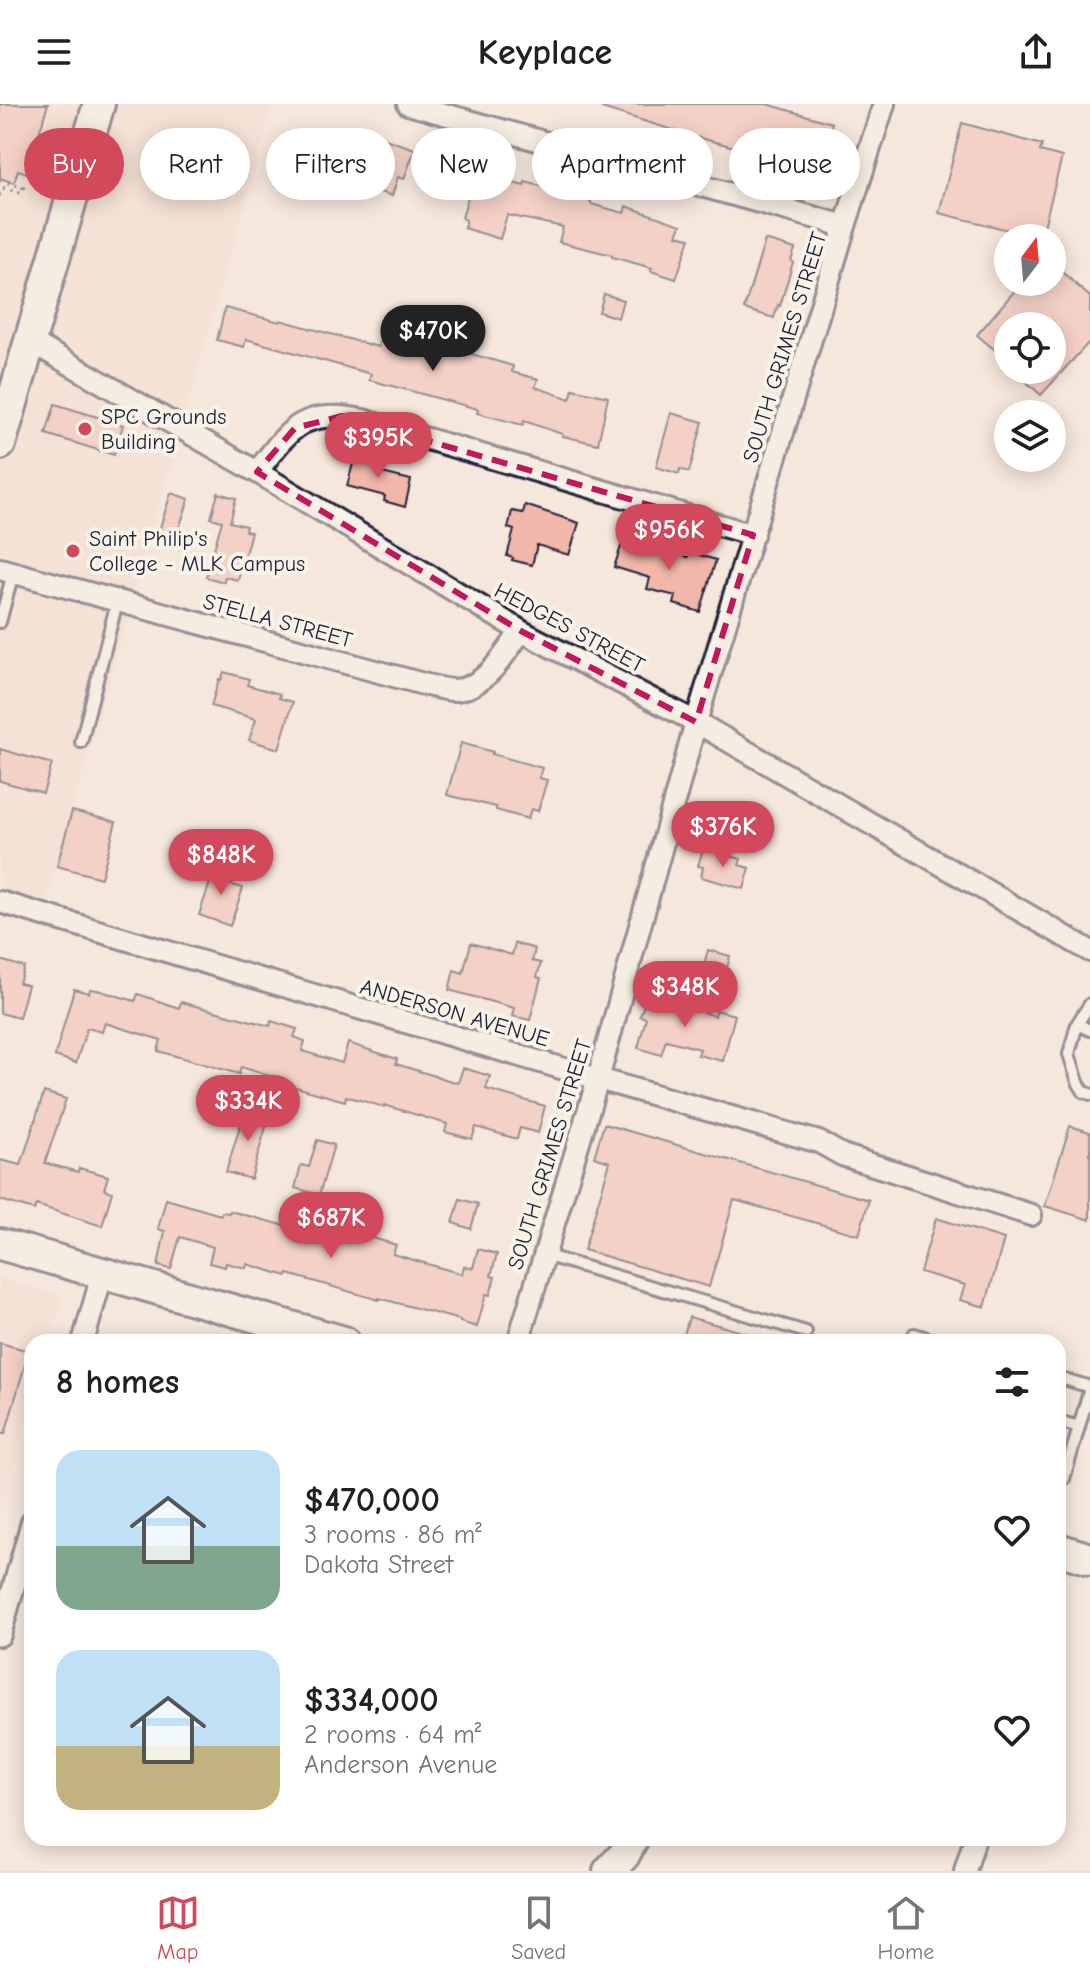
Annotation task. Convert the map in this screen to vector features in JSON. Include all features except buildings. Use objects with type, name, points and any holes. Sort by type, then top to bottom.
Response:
[{"type":"main road","points":[[0,444],[99,104]]},
{"type":"main road","points":[[0,1244],[316,1334]]},
{"type":"main road","points":[[609,1871],[629,1846]]},
{"type":"street","points":[[408,104],[845,226]]},
{"type":"street","name":"SOUTH GRIMES STREET","points":[[520,1334],[598,1079],[696,722],[884,104]]},
{"type":"street","name":"HEDGES STREET","points":[[30,341],[257,472],[521,631],[696,722],[1090,951]]},
{"type":"street","points":[[257,472],[295,428],[308,420],[342,416],[753,535]]},
{"type":"street","name":"STELLA STREET","points":[[6,571],[455,690],[476,683],[499,663],[521,631]]},
{"type":"street","name":"ANDERSON AVENUE","points":[[0,902],[819,1142],[842,1155],[1031,1215]]},
{"type":"street","points":[[85,1334],[103,1272]]},
{"type":"street","points":[[0,1635],[24,1550]]},
{"type":"street","points":[[965,1871],[973,1846]]},
{"type":"lane","points":[[0,622],[6,571]]},
{"type":"lane","points":[[81,742],[117,602]]},
{"type":"lane","points":[[1090,1004],[1077,1024],[1069,1054],[1078,1082],[1084,1092],[1090,1094]]},
{"type":"lane","points":[[1077,1024],[1090,1030]]},
{"type":"lane","points":[[544,1255],[806,1332]]},
{"type":"lane","points":[[1066,1380],[1090,1387],[1066,1472]]},
{"type":"lane","points":[[1066,1423],[1079,1427]]},
{"type":"path","points":[[0,180],[23,187],[22,193],[0,187]]},
{"type":"highlighted area","points":[[342,416],[753,535],[696,722],[521,631],[257,472],[295,428]]},
{"type":"shaded area","name":"Saint Philip's College - MLK Campus","points":[[0,104],[273,104],[250,185],[250,128],[140,128],[140,200],[246,200],[46,903],[0,889]]},
{"type":"shaded area","points":[[0,1278],[63,1296],[51,1334],[24,1334],[24,1430],[0,1512]]},
{"type":"place","name":"SPC Grounds Building","points":[[85,429]]},
{"type":"place","name":"Saint Philip's College - MLK Campus","points":[[73,551]]}]
